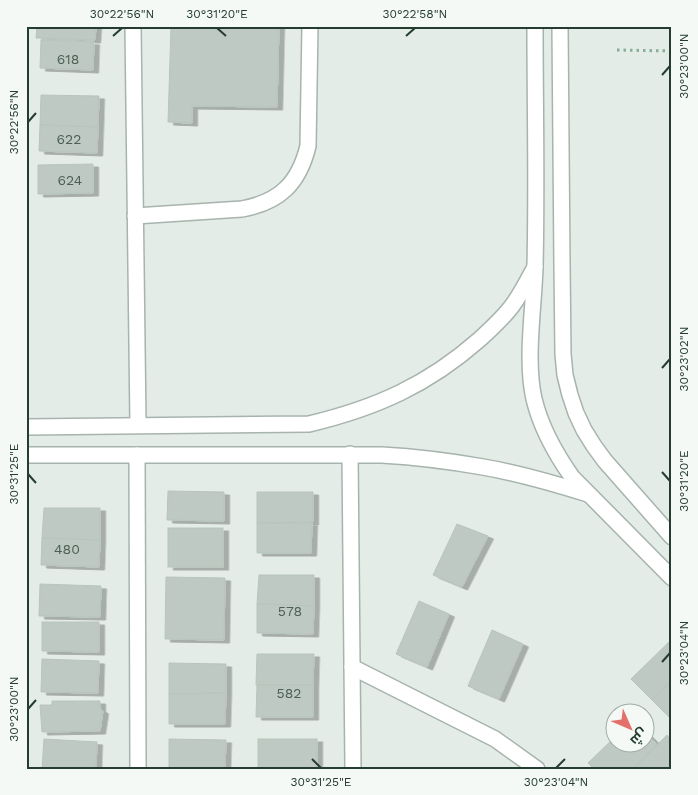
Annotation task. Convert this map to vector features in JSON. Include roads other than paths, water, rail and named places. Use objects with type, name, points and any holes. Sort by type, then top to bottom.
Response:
[{"type":"street","points":[[133,26],[138,425]]},
{"type":"street","points":[[135,216],[255,206],[268,202],[289,186],[305,161],[308,146],[310,26]]},
{"type":"street","points":[[535,26],[535,267],[531,354],[534,398],[548,439],[572,477],[672,578]]},
{"type":"street","points":[[560,26],[563,354],[568,389],[576,413],[594,446],[672,537]]},
{"type":"street","points":[[535,267],[562,265]]},
{"type":"street","points":[[26,427],[309,424],[339,417],[397,395],[449,365],[493,327],[513,305],[535,267]]},
{"type":"street","points":[[26,454],[382,454],[433,459],[483,467],[518,474],[588,494]]},
{"type":"street","points":[[137,454],[138,769]]},
{"type":"street","points":[[350,454],[353,769]]},
{"type":"street","points":[[352,667],[495,739],[537,769]]}]
